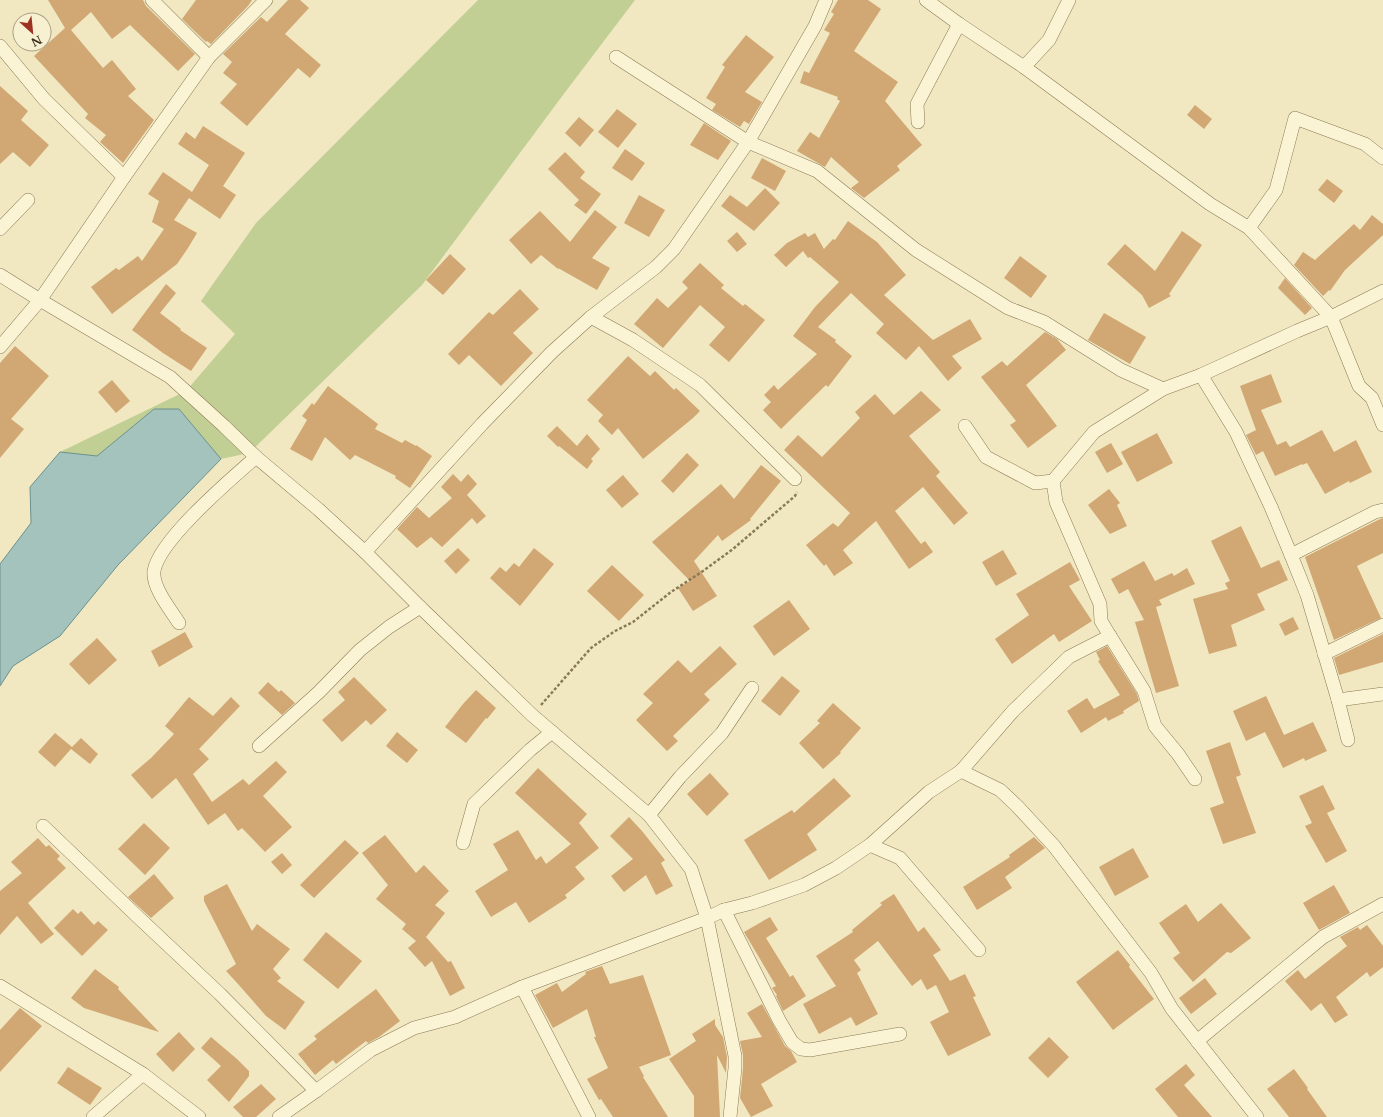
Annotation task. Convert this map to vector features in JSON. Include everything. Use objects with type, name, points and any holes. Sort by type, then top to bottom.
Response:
[{"type":"street","points":[[152,0],[209,57]]},
{"type":"street","points":[[0,347],[40,300],[124,177],[209,57],[266,0]]},
{"type":"street","points":[[365,552],[488,418],[552,352],[591,317],[656,267],[674,249],[748,142],[815,26],[826,0]]},
{"type":"street","points":[[926,0],[1024,67],[1210,204],[1249,228],[1331,317],[1359,386],[1372,398],[1383,425]]},
{"type":"street","points":[[1024,67],[1049,40],[1069,0]]},
{"type":"street","points":[[918,122],[917,104],[959,24]]},
{"type":"street","points":[[0,46],[44,99],[124,177]]},
{"type":"street","points":[[616,57],[748,142],[817,171],[916,250],[1008,308],[1044,322],[1121,370],[1162,388]]},
{"type":"street","points":[[1249,228],[1276,190],[1295,118],[1365,144],[1383,158]]},
{"type":"street","points":[[0,229],[28,200]]},
{"type":"street","points":[[0,274],[40,300],[170,377],[256,457],[318,509],[365,552],[532,715],[649,815],[691,870],[707,918],[735,1056],[730,1117]]},
{"type":"street","points":[[965,426],[986,457],[1035,483],[1053,481],[1094,432],[1162,388],[1201,375],[1331,317],[1383,291]]},
{"type":"street","points":[[591,317],[633,340],[700,386],[795,479]]},
{"type":"street","points":[[1201,375],[1236,432],[1271,507],[1291,555],[1307,595],[1338,700],[1348,740]]},
{"type":"street","points":[[179,623],[156,585],[154,571],[160,555],[178,532],[220,489],[256,457]]},
{"type":"street","points":[[1053,481],[1056,502],[1100,604],[1102,621],[1144,691],[1155,726],[1178,754],[1195,779]]},
{"type":"street","points":[[1291,555],[1375,512],[1383,510]]},
{"type":"street","points":[[259,746],[319,692],[360,650],[389,627],[420,607]]},
{"type":"street","points":[[1324,654],[1383,625]]},
{"type":"street","points":[[281,1116],[371,1050],[414,1028],[455,1017],[522,987],[707,918],[724,910],[752,903],[804,885],[836,868],[870,845],[929,792],[960,771],[1013,711],[1069,657],[1110,636]]},
{"type":"street","points":[[649,815],[680,777],[722,733],[752,688]]},
{"type":"street","points":[[1338,700],[1383,694]]},
{"type":"street","points":[[463,843],[474,804],[530,750],[552,732]]},
{"type":"street","points":[[960,771],[1000,790],[1054,846],[1151,974],[1172,1009],[1258,1117]]},
{"type":"street","points":[[43,826],[220,994],[316,1091]]},
{"type":"street","points":[[870,845],[900,858],[979,950]]},
{"type":"street","points":[[1198,1041],[1323,937],[1383,904]]},
{"type":"street","points":[[724,910],[779,1020],[792,1042],[800,1049],[810,1050],[900,1034]]},
{"type":"street","points":[[0,986],[143,1074],[199,1117]]},
{"type":"street","points":[[522,987],[589,1117]]},
{"type":"street","points":[[93,1117],[143,1074]]},
{"type":"path","points":[[532,715],[591,648],[615,631],[632,622],[671,592],[715,562],[796,496],[798,487],[795,479]]},
{"type":"green space","points":[[478,0],[635,0],[422,285],[249,453],[221,459],[179,409],[154,409],[97,456],[60,452],[186,391],[235,334],[201,301],[256,223]]},
{"type":"water","points":[[154,409],[179,409],[221,459],[118,565],[60,636],[13,666],[0,686],[0,564],[31,523],[30,487],[60,452],[97,456]]},
{"type":"building","points":[[48,0],[143,0],[146,6],[195,54],[178,71],[130,25],[112,39],[91,12],[71,30],[103,68],[112,60],[136,89],[128,96],[154,120],[123,163],[100,142],[106,135],[85,118],[88,114],[34,56],[38,52],[52,52],[52,40],[65,28]]},
{"type":"building","points":[[196,0],[252,0],[211,44],[207,41],[206,42],[182,19]]},
{"type":"building","points":[[288,0],[300,0],[309,8],[285,34],[321,65],[310,78],[298,68],[247,126],[220,103],[237,84],[223,73],[232,62],[223,54],[261,17],[267,22]]},
{"type":"building","points":[[838,0],[868,0],[881,9],[854,51],[898,82],[885,101],[922,145],[897,166],[900,170],[864,198],[851,188],[859,182],[831,157],[825,167],[797,151],[810,132],[819,138],[840,101],[837,99],[838,97],[800,83],[804,71],[809,73],[830,33],[824,30],[834,14],[831,12]]},
{"type":"building","points":[[746,35],[774,57],[745,92],[762,102],[749,124],[744,121],[740,127],[712,110],[716,104],[706,98],[725,67],[722,65]]},
{"type":"building","points":[[0,86],[28,111],[21,120],[49,145],[30,167],[13,152],[0,164]]},
{"type":"building","points":[[1195,105],[1212,119],[1204,129],[1187,115]]},
{"type":"building","points":[[617,109],[637,124],[618,148],[598,132]]},
{"type":"building","points":[[579,117],[594,130],[580,147],[565,133]]},
{"type":"building","points":[[704,123],[731,141],[718,160],[690,145]]},
{"type":"building","points":[[203,126],[245,153],[223,186],[236,195],[220,219],[189,198],[174,220],[197,233],[188,248],[177,264],[112,314],[91,287],[116,268],[119,270],[138,256],[142,261],[164,229],[152,222],[159,201],[148,194],[163,172],[192,192],[209,165],[178,144],[186,132],[195,139]]},
{"type":"building","points":[[625,149],[645,163],[632,181],[612,168]]},
{"type":"building","points":[[565,152],[585,172],[580,178],[601,194],[586,214],[574,205],[579,200],[548,169]]},
{"type":"building","points":[[762,158],[786,171],[775,191],[751,178]]},
{"type":"building","points":[[1327,179],[1343,191],[1334,203],[1318,190]]},
{"type":"building","points":[[765,188],[780,203],[754,231],[721,206],[730,195],[747,207]]},
{"type":"building","points":[[639,195],[665,210],[649,237],[624,223]]},
{"type":"building","points":[[595,210],[617,227],[592,258],[610,268],[597,290],[558,269],[541,255],[531,264],[509,240],[540,211],[570,242]]},
{"type":"building","points":[[1372,215],[1383,224],[1383,235],[1345,270],[1330,291],[1329,290],[1323,296],[1294,265],[1303,252],[1315,260],[1354,224],[1360,230]]},
{"type":"building","points":[[848,221],[877,242],[906,275],[884,295],[933,340],[970,319],[982,339],[952,356],[962,368],[948,381],[919,346],[906,360],[876,333],[884,324],[851,293],[818,327],[836,340],[835,342],[852,356],[828,387],[826,385],[781,429],[763,410],[771,402],[764,395],[774,385],[778,390],[817,354],[793,336],[815,307],[839,282],[810,257],[808,258],[803,251],[786,267],[774,255],[787,243],[805,233],[808,237],[815,233],[824,249],[833,239],[835,240]]},
{"type":"building","points":[[1182,231],[1202,245],[1169,294],[1171,296],[1149,308],[1142,295],[1107,264],[1125,244],[1155,271]]},
{"type":"building","points":[[737,232],[747,244],[737,252],[727,241]]},
{"type":"building","points":[[450,254],[466,269],[443,295],[426,280]]},
{"type":"building","points":[[1020,256],[1047,276],[1031,298],[1004,278]]},
{"type":"building","points":[[700,263],[724,285],[721,288],[743,306],[745,304],[765,320],[729,362],[709,345],[725,327],[700,305],[663,348],[634,324],[657,298],[668,308],[688,288],[682,282]]},
{"type":"building","points":[[1285,278],[1312,308],[1305,315],[1278,288]]},
{"type":"building","points":[[166,284],[176,293],[160,313],[181,329],[180,330],[207,348],[191,371],[132,330]]},
{"type":"building","points":[[520,289],[539,309],[513,333],[533,353],[501,386],[469,355],[459,365],[448,354],[489,312],[493,315]]},
{"type":"building","points":[[1104,313],[1146,337],[1130,364],[1088,340]]},
{"type":"building","points":[[1045,332],[1057,339],[1066,350],[1026,385],[1057,426],[1028,448],[1010,425],[1016,421],[981,377],[1002,361],[1007,366]]},
{"type":"building","points":[[15,346],[49,376],[11,419],[24,429],[0,458],[0,363]]},
{"type":"building","points":[[628,356],[650,376],[655,371],[674,390],[676,388],[700,411],[643,459],[618,428],[612,435],[598,421],[603,415],[587,400]]},
{"type":"building","points":[[1271,374],[1282,402],[1261,410],[1277,445],[1286,441],[1290,447],[1322,430],[1334,452],[1356,440],[1372,472],[1350,483],[1349,481],[1325,494],[1307,463],[1275,476],[1263,451],[1256,455],[1246,435],[1256,430],[1240,386]]},
{"type":"building","points":[[112,380],[130,401],[116,413],[98,392]]},
{"type":"building","points":[[328,386],[378,424],[375,429],[402,443],[405,440],[416,445],[432,456],[410,488],[395,478],[396,476],[355,455],[350,460],[325,437],[312,461],[290,449],[307,420],[302,416],[312,403],[314,405]]},
{"type":"building","points":[[921,391],[941,410],[909,436],[940,472],[936,476],[968,513],[954,525],[923,487],[895,511],[921,544],[925,541],[933,552],[909,569],[876,521],[843,550],[853,563],[834,576],[826,564],[824,566],[806,545],[833,523],[838,527],[850,513],[784,450],[798,435],[822,457],[860,418],[855,412],[875,394],[894,415]]},
{"type":"building","points":[[557,426],[577,446],[587,434],[600,449],[591,459],[593,461],[587,469],[559,446],[558,447],[547,436]]},
{"type":"building","points":[[1157,433],[1173,463],[1137,482],[1121,452]]},
{"type":"building","points":[[1111,443],[1123,464],[1107,473],[1095,452]]},
{"type":"building","points":[[687,453],[699,465],[673,493],[661,481]]},
{"type":"building","points":[[761,465],[781,481],[750,519],[751,520],[722,541],[718,535],[694,561],[717,596],[693,611],[678,588],[690,581],[652,542],[721,484],[734,499]]},
{"type":"building","points":[[453,474],[461,482],[468,474],[477,484],[467,495],[486,516],[477,524],[472,518],[442,547],[431,537],[417,548],[397,529],[417,507],[429,518],[452,498],[441,487]]},
{"type":"building","points":[[623,475],[639,494],[622,508],[606,490]]},
{"type":"building","points":[[1109,489],[1120,503],[1117,505],[1127,526],[1110,534],[1088,505]]},
{"type":"building","points":[[1383,518],[1383,553],[1357,566],[1381,618],[1334,640],[1305,557]]},
{"type":"building","points":[[1241,526],[1261,568],[1279,560],[1288,580],[1257,594],[1265,610],[1231,625],[1237,646],[1209,654],[1193,599],[1228,589],[1225,583],[1230,581],[1211,541]]},
{"type":"building","points":[[458,548],[470,560],[456,574],[444,561]]},
{"type":"building","points":[[534,548],[554,564],[520,606],[490,578],[500,567],[506,572],[514,563],[519,567]]},
{"type":"building","points":[[1003,550],[1017,574],[996,586],[982,562]]},
{"type":"building","points":[[1144,561],[1155,581],[1172,573],[1174,576],[1187,568],[1195,584],[1159,600],[1162,605],[1156,607],[1179,686],[1156,693],[1135,622],[1144,620],[1128,589],[1119,594],[1111,579]]},
{"type":"building","points":[[1070,562],[1080,580],[1069,586],[1092,621],[1059,642],[1054,634],[1012,664],[995,639],[1029,615],[1016,594]]},
{"type":"building","points":[[612,565],[644,595],[619,621],[587,591]]},
{"type":"building","points":[[789,600],[810,629],[774,656],[753,626]]},
{"type":"building","points":[[1293,617],[1299,629],[1285,636],[1279,624]]},
{"type":"building","points":[[185,632],[193,647],[159,667],[151,651]]},
{"type":"building","points":[[1383,634],[1383,662],[1339,675],[1334,658]]},
{"type":"building","points":[[97,638],[117,660],[89,685],[69,664]]},
{"type":"building","points":[[720,646],[737,664],[704,694],[710,700],[673,736],[678,741],[667,751],[636,720],[653,703],[643,694],[678,660],[691,673]]},
{"type":"building","points":[[1107,646],[1137,694],[1139,701],[1123,711],[1124,713],[1108,721],[1106,717],[1081,733],[1067,711],[1087,698],[1094,709],[1120,695],[1098,661],[1100,660],[1096,652]]},
{"type":"building","points":[[782,676],[800,691],[780,716],[761,701]]},
{"type":"building","points":[[354,677],[387,710],[371,725],[366,720],[342,742],[322,720],[345,700],[338,692]]},
{"type":"building","points":[[268,682],[279,692],[281,690],[295,703],[282,715],[258,693]]},
{"type":"building","points":[[476,690],[496,708],[466,743],[445,727]]},
{"type":"building","points":[[1266,696],[1284,735],[1313,722],[1327,751],[1305,761],[1304,758],[1283,768],[1265,732],[1246,741],[1233,711]]},
{"type":"building","points":[[189,697],[213,716],[231,697],[240,706],[199,749],[209,759],[193,774],[212,802],[243,779],[249,785],[276,761],[287,772],[263,796],[292,827],[265,852],[242,828],[238,831],[225,813],[208,825],[176,778],[152,799],[131,775],[151,758],[174,734],[165,726]]},
{"type":"building","points":[[833,703],[861,728],[840,752],[841,753],[823,769],[799,743],[820,723],[817,721]]},
{"type":"building","points":[[397,732],[418,750],[407,763],[386,746]]},
{"type":"building","points":[[55,733],[72,747],[81,738],[98,754],[90,764],[71,749],[55,767],[38,752]]},
{"type":"building","points":[[1230,742],[1241,775],[1236,777],[1256,833],[1223,844],[1210,808],[1224,803],[1206,751]]},
{"type":"building","points":[[538,768],[587,814],[579,823],[599,848],[575,867],[585,879],[565,895],[567,898],[529,923],[516,902],[491,917],[475,891],[508,870],[493,844],[518,830],[536,860],[541,856],[546,864],[571,844],[515,793]]},
{"type":"building","points":[[710,773],[729,794],[707,816],[687,794]]},
{"type":"building","points":[[834,778],[851,796],[807,834],[817,850],[769,880],[744,840],[792,810],[794,813]]},
{"type":"building","points":[[1323,785],[1335,809],[1327,813],[1347,851],[1326,863],[1305,826],[1312,823],[1299,796]]},
{"type":"building","points":[[629,817],[665,860],[661,863],[673,886],[656,895],[646,875],[624,892],[611,876],[633,859],[610,836]]},
{"type":"building","points":[[144,823],[170,848],[145,875],[118,849]]},
{"type":"building","points":[[385,835],[416,873],[424,865],[449,891],[435,905],[445,913],[426,937],[448,962],[451,961],[465,988],[450,996],[432,961],[425,967],[408,948],[416,941],[402,929],[406,924],[376,899],[388,885],[362,853]]},
{"type":"building","points":[[1034,837],[1045,848],[1005,877],[1012,888],[977,910],[963,887],[1010,857],[1009,855]]},
{"type":"building","points":[[38,838],[46,847],[49,845],[60,856],[57,859],[66,868],[28,903],[54,934],[41,944],[17,916],[0,935],[0,891],[22,873],[11,862]]},
{"type":"building","points":[[345,840],[359,853],[314,898],[300,885]]},
{"type":"building","points":[[1133,848],[1149,877],[1115,896],[1099,867]]},
{"type":"building","points":[[282,853],[292,865],[282,874],[271,862]]},
{"type":"building","points":[[154,874],[174,898],[151,918],[128,897]]},
{"type":"building","points":[[227,884],[252,931],[257,924],[290,949],[273,969],[281,978],[277,981],[305,1002],[285,1030],[266,1016],[226,971],[236,964],[204,901],[204,896]]},
{"type":"building","points":[[1334,885],[1350,913],[1319,930],[1303,903]]},
{"type":"building","points":[[894,894],[918,932],[924,927],[941,950],[933,955],[950,981],[965,974],[976,996],[973,997],[991,1035],[948,1056],[930,1022],[949,1012],[936,985],[927,990],[921,979],[912,986],[878,941],[854,960],[861,970],[857,973],[878,1014],[856,1026],[851,1017],[819,1034],[803,1004],[836,986],[816,956],[853,932],[852,930],[882,905],[880,903]]},
{"type":"building","points":[[1221,903],[1251,938],[1231,953],[1227,952],[1193,982],[1173,958],[1180,953],[1159,923],[1186,904],[1198,922]]},
{"type":"building","points":[[73,909],[78,914],[81,911],[94,925],[98,921],[108,930],[82,956],[54,928]]},
{"type":"building","points":[[770,917],[778,930],[766,938],[790,977],[793,975],[806,996],[783,1011],[776,996],[777,995],[772,988],[776,986],[744,932]]},
{"type":"building","points":[[1367,925],[1383,946],[1383,967],[1370,977],[1367,972],[1336,997],[1348,1015],[1335,1023],[1321,1003],[1311,1011],[1285,981],[1298,970],[1305,979],[1347,946],[1340,937],[1358,927],[1360,930]]},
{"type":"building","points":[[326,932],[362,961],[338,989],[303,960]]},
{"type":"building","points":[[1118,950],[1130,965],[1129,967],[1154,999],[1113,1030],[1076,982]]},
{"type":"building","points":[[602,966],[610,984],[643,975],[671,1055],[639,1067],[644,1076],[643,1077],[668,1117],[613,1117],[601,1099],[599,1100],[587,1079],[608,1068],[594,1037],[596,1037],[587,1009],[553,1028],[535,995],[557,983],[562,992],[586,974],[585,972]]},
{"type":"building","points":[[95,969],[119,987],[118,989],[159,1032],[84,1008],[71,998]]},
{"type":"building","points":[[1205,978],[1217,994],[1191,1014],[1179,998]]},
{"type":"building","points":[[376,989],[400,1021],[379,1037],[368,1043],[366,1041],[336,1064],[333,1060],[315,1075],[298,1054],[317,1039],[314,1036]]},
{"type":"building","points":[[762,1004],[785,1046],[791,1051],[797,1062],[761,1084],[773,1106],[751,1117],[740,1098],[743,1055],[740,1041],[762,1037],[747,1013]]},
{"type":"building","points":[[20,1008],[42,1026],[0,1072],[0,1030]]},
{"type":"building","points":[[715,1019],[715,1025],[723,1037],[727,1057],[726,1073],[717,1055],[720,1117],[694,1117],[694,1096],[669,1059],[696,1041],[692,1034]]},
{"type":"building","points":[[179,1032],[195,1049],[173,1072],[156,1054]]},
{"type":"building","points":[[211,1037],[249,1071],[249,1076],[229,1102],[207,1080],[221,1066],[201,1048]]},
{"type":"building","points":[[1049,1037],[1069,1057],[1048,1078],[1028,1058]]},
{"type":"building","points":[[1186,1064],[1195,1075],[1184,1085],[1212,1117],[1178,1117],[1155,1089]]},
{"type":"building","points":[[68,1067],[102,1088],[90,1105],[57,1083]]},
{"type":"building","points":[[1294,1069],[1327,1117],[1289,1117],[1267,1089]]},
{"type":"building","points":[[261,1084],[276,1099],[256,1117],[243,1117],[233,1107]]}]
